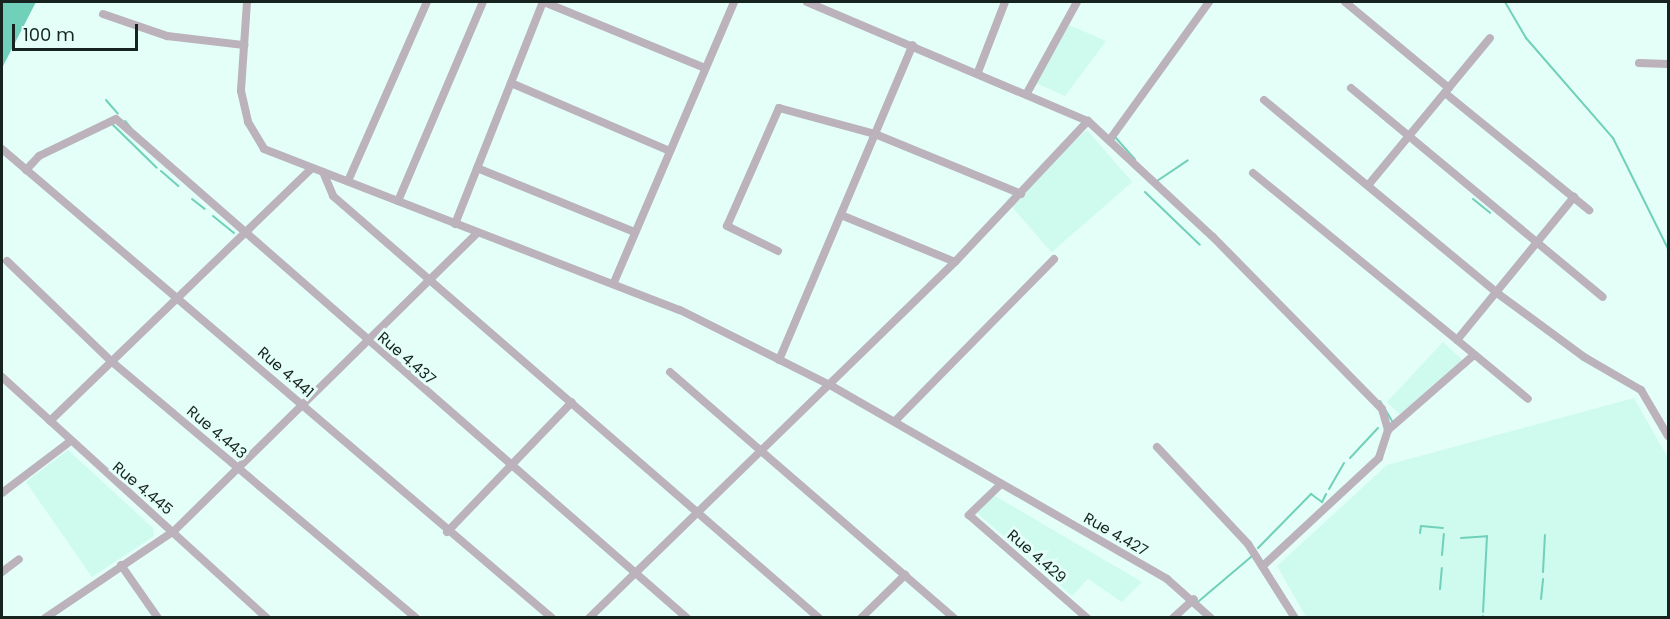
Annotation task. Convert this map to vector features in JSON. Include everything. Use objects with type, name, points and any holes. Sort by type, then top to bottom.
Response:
[{"type":"street","name":"Rue 4.427","points":[[247,2],[241,91],[248,122],[264,149],[477,233],[615,280],[830,385],[895,421],[1194,599],[1210,618]]},
{"type":"street","points":[[348,181],[427,2]]},
{"type":"street","points":[[398,201],[483,2]]},
{"type":"street","points":[[455,224],[544,2],[705,69]]},
{"type":"street","points":[[615,280],[734,2]]},
{"type":"street","points":[[807,2],[1088,120],[1111,138],[1374,401],[1388,430]]},
{"type":"street","points":[[978,72],[1005,2]]},
{"type":"street","points":[[1027,93],[1077,2]]},
{"type":"street","points":[[1111,138],[1209,2]]},
{"type":"street","points":[[1345,2],[1589,210]]},
{"type":"street","points":[[103,14],[167,36],[244,45]]},
{"type":"street","points":[[1371,183],[1490,38]]},
{"type":"street","points":[[779,360],[913,45]]},
{"type":"street","points":[[1639,63],[1668,63]]},
{"type":"street","points":[[511,83],[670,151]]},
{"type":"street","points":[[1351,88],[1535,244],[1603,297]]},
{"type":"street","points":[[1264,100],[1371,183],[1497,293],[1584,357],[1641,390],[1668,436]]},
{"type":"street","points":[[778,251],[727,226],[779,108],[875,134],[1020,194]]},
{"type":"street","name":"Rue 4.437","points":[[26,170],[39,156],[111,120],[687,618]]},
{"type":"street","points":[[590,618],[955,262],[1088,120]]},
{"type":"street","name":"Rue 4.441","points":[[2,149],[179,296],[447,532],[552,618]]},
{"type":"street","points":[[50,421],[312,168]]},
{"type":"street","points":[[477,168],[635,232]]},
{"type":"street","points":[[323,172],[333,196],[819,618]]},
{"type":"street","points":[[1253,173],[1528,399]]},
{"type":"street","points":[[1457,340],[1574,197]]},
{"type":"street","points":[[841,215],[955,262]]},
{"type":"street","points":[[45,618],[174,531],[477,233]]},
{"type":"street","points":[[895,421],[1054,259]]},
{"type":"street","name":"Rue 4.443","points":[[7,261],[111,361],[416,618]]},
{"type":"street","points":[[1264,565],[1379,458],[1388,430],[1474,355]]},
{"type":"street","points":[[670,372],[954,618]]},
{"type":"street","name":"Rue 4.445","points":[[2,377],[50,421],[68,443],[174,531],[267,618]]},
{"type":"street","points":[[447,532],[509,463],[572,402]]},
{"type":"street","points":[[2,493],[68,443]]},
{"type":"street","points":[[1157,447],[1264,565],[1295,618]]},
{"type":"street","name":"Rue 4.429","points":[[1001,484],[969,515],[1087,618]]},
{"type":"street","points":[[2,572],[19,559]]},
{"type":"street","points":[[121,565],[158,618]]},
{"type":"street","points":[[861,618],[904,575]]},
{"type":"street","points":[[1173,618],[1194,599]]},
{"type":"shaded area","points":[[2,2],[36,2],[2,68]]},
{"type":"shaded area","points":[[1069,25],[1106,41],[1065,96],[1036,83]]},
{"type":"shaded area","points":[[1087,130],[1132,182],[1052,252],[1006,200]]},
{"type":"shaded area","points":[[1443,342],[1462,360],[1406,420],[1387,402]]},
{"type":"shaded area","points":[[1634,398],[1668,458],[1668,617],[1306,617],[1277,566],[1387,465]]},
{"type":"shaded area","points":[[68,450],[153,528],[154,536],[92,577],[26,482]]},
{"type":"shaded area","points":[[995,495],[1142,582],[1122,602],[1088,579],[1072,596],[977,513]]},
{"type":"waterway","points":[[1505,2],[1526,38],[1613,138],[1668,249]]},
{"type":"waterway","points":[[106,100],[118,114]]},
{"type":"waterway","points":[[125,121],[131,128]]},
{"type":"waterway","points":[[111,123],[157,168]]},
{"type":"waterway","points":[[1115,137],[1135,159]]},
{"type":"waterway","points":[[1157,181],[1188,160]]},
{"type":"waterway","points":[[161,171],[178,186]]},
{"type":"waterway","points":[[1145,192],[1200,245]]},
{"type":"waterway","points":[[192,199],[205,209]]},
{"type":"waterway","points":[[1473,199],[1490,213]]},
{"type":"waterway","points":[[213,216],[234,233]]},
{"type":"waterway","points":[[1380,401],[1393,423]]},
{"type":"waterway","points":[[1350,458],[1378,428]]},
{"type":"waterway","points":[[1329,489],[1344,463]]},
{"type":"waterway","points":[[1258,548],[1311,494],[1322,502],[1326,494]]},
{"type":"waterway","points":[[1420,533],[1421,526],[1443,528]]},
{"type":"waterway","points":[[1442,555],[1444,534]]},
{"type":"waterway","points":[[1543,572],[1545,535]]},
{"type":"waterway","points":[[1461,538],[1487,536],[1483,612]]},
{"type":"waterway","points":[[1199,601],[1252,556]]},
{"type":"waterway","points":[[1440,589],[1442,568]]},
{"type":"waterway","points":[[1541,599],[1543,579]]}]
